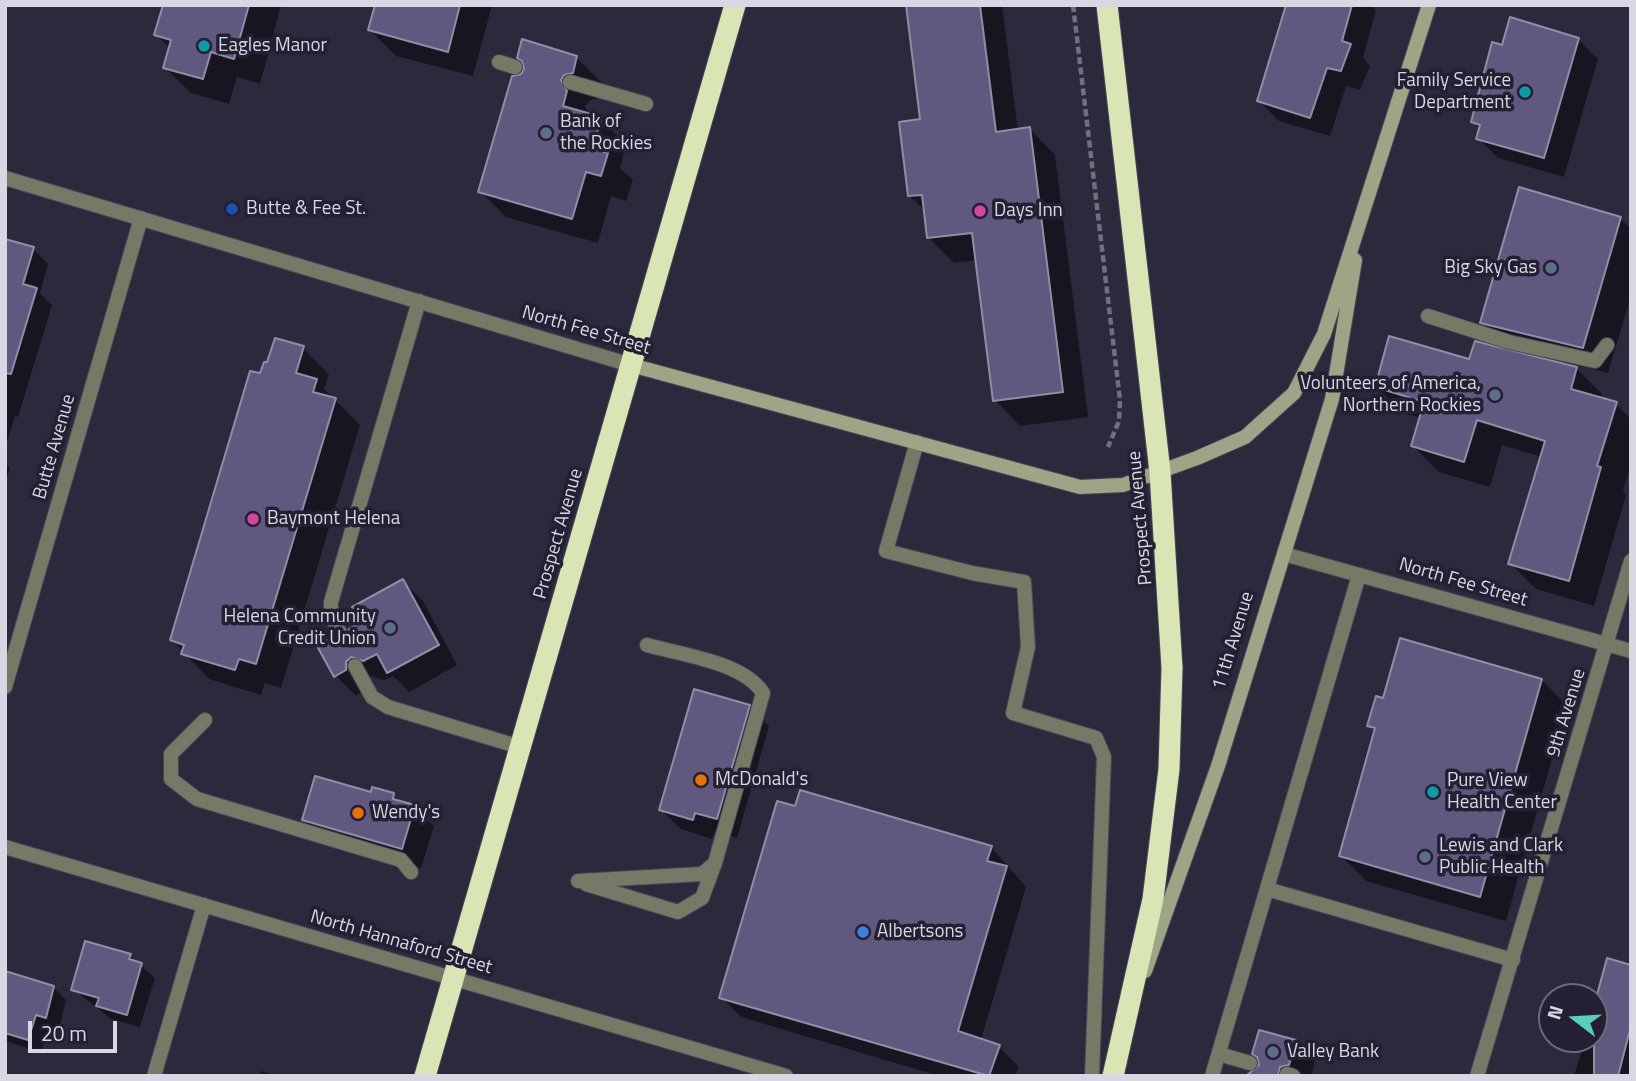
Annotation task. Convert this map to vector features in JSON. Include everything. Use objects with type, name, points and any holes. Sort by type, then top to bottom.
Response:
[{"type":"highway","name":"Prospect Avenue","points":[[425,1076],[735,5]]},
{"type":"highway","name":"Prospect Avenue","points":[[1107,5],[1160,472],[1171,631],[1169,769],[1153,899],[1126,1025]]},
{"type":"highway","name":"11th Avenue","points":[[1112,1076],[1126,1025]]},
{"type":"main road","name":"11th Avenue","points":[[1160,472],[1245,437],[1294,393],[1324,334],[1429,5]]},
{"type":"main road","name":"11th Avenue","points":[[1126,1025],[1218,766],[1332,399],[1363,210]]},
{"type":"main road","name":"North Fee Street","points":[[631,365],[1080,487],[1123,485],[1160,472]]},
{"type":"street","points":[[499,62],[515,67]]},
{"type":"street","points":[[570,82],[646,104]]},
{"type":"street","name":"North Fee Street","points":[[5,178],[631,365]]},
{"type":"street","name":"Butte Avenue","points":[[5,687],[141,218]]},
{"type":"street","points":[[340,634],[331,616],[331,601],[419,301]]},
{"type":"street","points":[[1428,316],[1509,342],[1595,361],[1607,345]]},
{"type":"street","points":[[917,443],[886,551],[972,573],[1024,582],[1028,648],[1013,713],[1096,738],[1104,757],[1092,1076]]},
{"type":"street","name":"North Fee Street","points":[[1284,554],[1631,651]]},
{"type":"street","name":"9th Avenue","points":[[1478,1076],[1631,561]]},
{"type":"street","points":[[1212,1076],[1359,575]]},
{"type":"street","points":[[647,645],[740,671],[755,681],[763,693],[715,863],[702,898],[678,912],[578,881],[702,874],[715,863]]},
{"type":"street","points":[[355,666],[373,696],[388,707],[520,747]]},
{"type":"street","points":[[205,720],[171,754],[171,779],[197,799],[401,860],[411,872]]},
{"type":"street","name":"North Hannaford Street","points":[[5,846],[786,1076]]},
{"type":"street","points":[[1267,889],[1513,960]]},
{"type":"street","points":[[154,1076],[204,905]]},
{"type":"street","points":[[1219,1054],[1250,1063]]},
{"type":"path","points":[[1073,5],[1120,400],[1119,421],[1108,447]]},
{"type":"building","name":"Eagles Manor","points":[[163,5],[249,5],[234,59],[211,52],[203,79],[163,68],[171,40],[154,35]]},
{"type":"building","name":"Eagles Manor","points":[[375,5],[460,5],[448,52],[368,30]]},
{"type":"building","name":"Days Inn","points":[[906,5],[980,5],[996,132],[1030,127],[1063,392],[993,401],[972,233],[927,238],[922,195],[908,196],[899,122],[920,119]]},
{"type":"building","points":[[1286,5],[1352,5],[1342,41],[1351,44],[1341,71],[1327,68],[1310,118],[1257,101]]},
{"type":"building","name":"Family Service Department","points":[[1510,17],[1579,38],[1544,158],[1476,139],[1480,125],[1471,122],[1492,42],[1502,45]]},
{"type":"building","name":"Bank of the Rockies","points":[[522,39],[577,56],[573,73],[564,75],[561,80],[567,91],[563,106],[602,117],[592,149],[608,153],[601,176],[586,172],[572,219],[478,192],[512,76],[521,74],[524,69],[522,61],[517,58]]},
{"type":"building","name":"Big Sky Gas","points":[[1519,187],[1621,217],[1583,348],[1480,323]]},
{"type":"building","points":[[5,239],[34,247],[23,284],[37,288],[11,374],[5,373]]},
{"type":"building","name":"Volunteers of America, Northern Rockies","points":[[1389,336],[1469,359],[1475,341],[1577,367],[1571,389],[1617,402],[1597,466],[1601,467],[1569,581],[1508,564],[1545,441],[1477,420],[1464,462],[1411,446],[1424,402],[1375,387]]},
{"type":"building","name":"Baymont Helena","points":[[275,338],[304,346],[296,373],[317,379],[313,392],[336,398],[256,664],[239,659],[235,670],[181,654],[184,645],[170,640],[250,371],[260,373],[264,362],[267,362]]},
{"type":"building","name":"Helena Community Credit Union","points":[[403,579],[439,645],[387,673],[377,654],[363,661],[351,657],[346,662],[346,670],[334,677],[317,646],[332,638],[339,643],[345,641],[349,629],[360,622],[352,607]]},
{"type":"building","name":"Pure View Health Center","points":[[1400,638],[1542,679],[1480,897],[1339,856],[1375,728],[1367,726],[1376,696],[1383,698]]},
{"type":"building","name":"McDonald's","points":[[694,689],[750,705],[717,819],[695,813],[693,820],[659,810]]},
{"type":"building","name":"Wendy's","points":[[315,776],[371,792],[372,787],[394,793],[393,799],[415,805],[402,849],[302,820]]},
{"type":"building","name":"Albertsons","points":[[800,790],[992,846],[987,861],[1007,866],[958,1031],[1000,1045],[989,1076],[719,998],[777,801],[795,806]]},
{"type":"building","points":[[85,941],[131,954],[129,959],[142,963],[127,1015],[96,1006],[99,998],[71,990]]},
{"type":"building","points":[[1607,958],[1631,965],[1631,1026],[1618,1076],[1594,1076],[1594,1053],[1608,1053],[1608,983],[1600,983]]},
{"type":"building","points":[[5,971],[54,986],[46,1018],[36,1015],[28,1040],[5,1033]]},
{"type":"building","name":"Valley Bank","points":[[1259,1030],[1296,1040],[1289,1065],[1280,1067],[1278,1076],[1246,1076],[1259,1065],[1257,1057],[1252,1054]]},
{"type":"place","name":"Eagles Manor","points":[[204,46]]},
{"type":"place","name":"Family Service Department","points":[[1525,92]]},
{"type":"place","name":"Bank of the Rockies","points":[[546,133]]},
{"type":"place","name":"Butte & Fee St.","points":[[232,209]]},
{"type":"place","name":"Days Inn","points":[[980,211]]},
{"type":"place","name":"Big Sky Gas","points":[[1551,268]]},
{"type":"place","name":"Volunteers of America, Northern Rockies","points":[[1495,395]]},
{"type":"place","name":"Baymont Helena","points":[[253,519]]},
{"type":"place","name":"Helena Community Credit Union","points":[[390,628]]},
{"type":"place","name":"McDonald's","points":[[701,780]]},
{"type":"place","name":"Pure View Health Center","points":[[1433,792]]},
{"type":"place","name":"Wendy's","points":[[358,813]]},
{"type":"place","name":"Lewis and Clark Public Health","points":[[1425,857]]},
{"type":"place","name":"Albertsons","points":[[863,932]]},
{"type":"place","name":"Valley Bank","points":[[1273,1052]]}]
